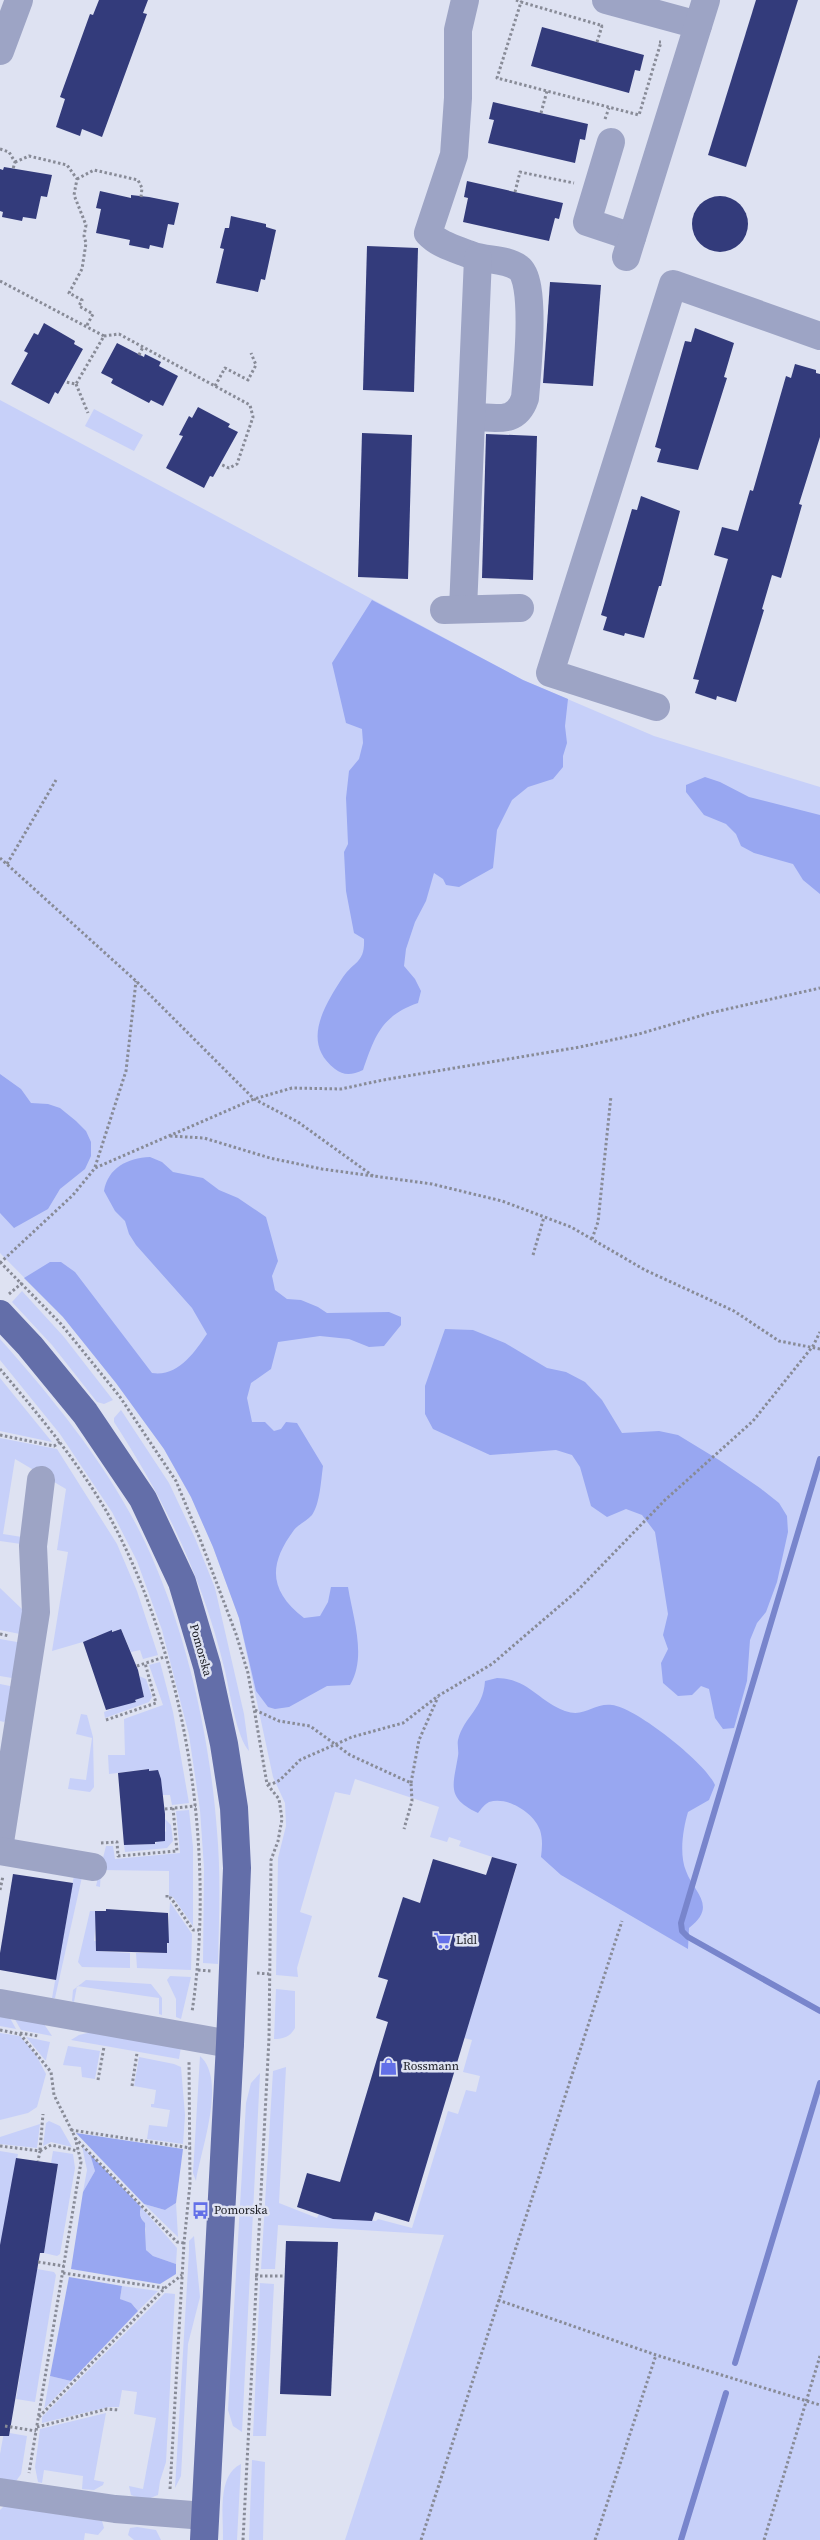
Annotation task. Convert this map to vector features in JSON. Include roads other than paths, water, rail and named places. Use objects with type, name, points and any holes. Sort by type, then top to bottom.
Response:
[{"type":"main road","name":"Pomorska","points":[[0,1314],[30,1346],[85,1413],[143,1499],[182,1582],[207,1666],[224,1744],[234,1808],[236,1868],[230,2044],[204,2528]]},
{"type":"street","points":[[0,51],[19,0]]},
{"type":"street","points":[[465,0],[458,30],[458,98],[454,155],[428,233],[436,241],[478,258],[510,263],[520,268],[527,278],[530,299],[525,398],[521,411],[512,417],[472,417]]},
{"type":"street","points":[[604,13],[702,13],[629,247],[587,222],[608,132]]},
{"type":"street","points":[[478,258],[472,417],[453,609],[520,608]]},
{"type":"street","points":[[656,707],[550,673],[673,284],[820,336]]},
{"type":"street","points":[[0,1842],[36,1612],[33,1546],[41,1480]]},
{"type":"street","points":[[2,1861],[95,1855]]},
{"type":"street","points":[[0,2003],[230,2044]]},
{"type":"street","points":[[12,2494],[115,2509],[204,2528]]},
{"type":"waterway","points":[[820,1459],[681,1923],[682,1931],[688,1937],[820,2011]]},
{"type":"waterway","points":[[735,2363],[820,2083]]},
{"type":"waterway","points":[[681,2540],[726,2393]]},
{"type":"place","name":"Lidl","points":[[442,1940]]},
{"type":"place","name":"Rossmann","points":[[389,2066]]},
{"type":"place","name":"Pomorska","points":[[200,2210]]}]
